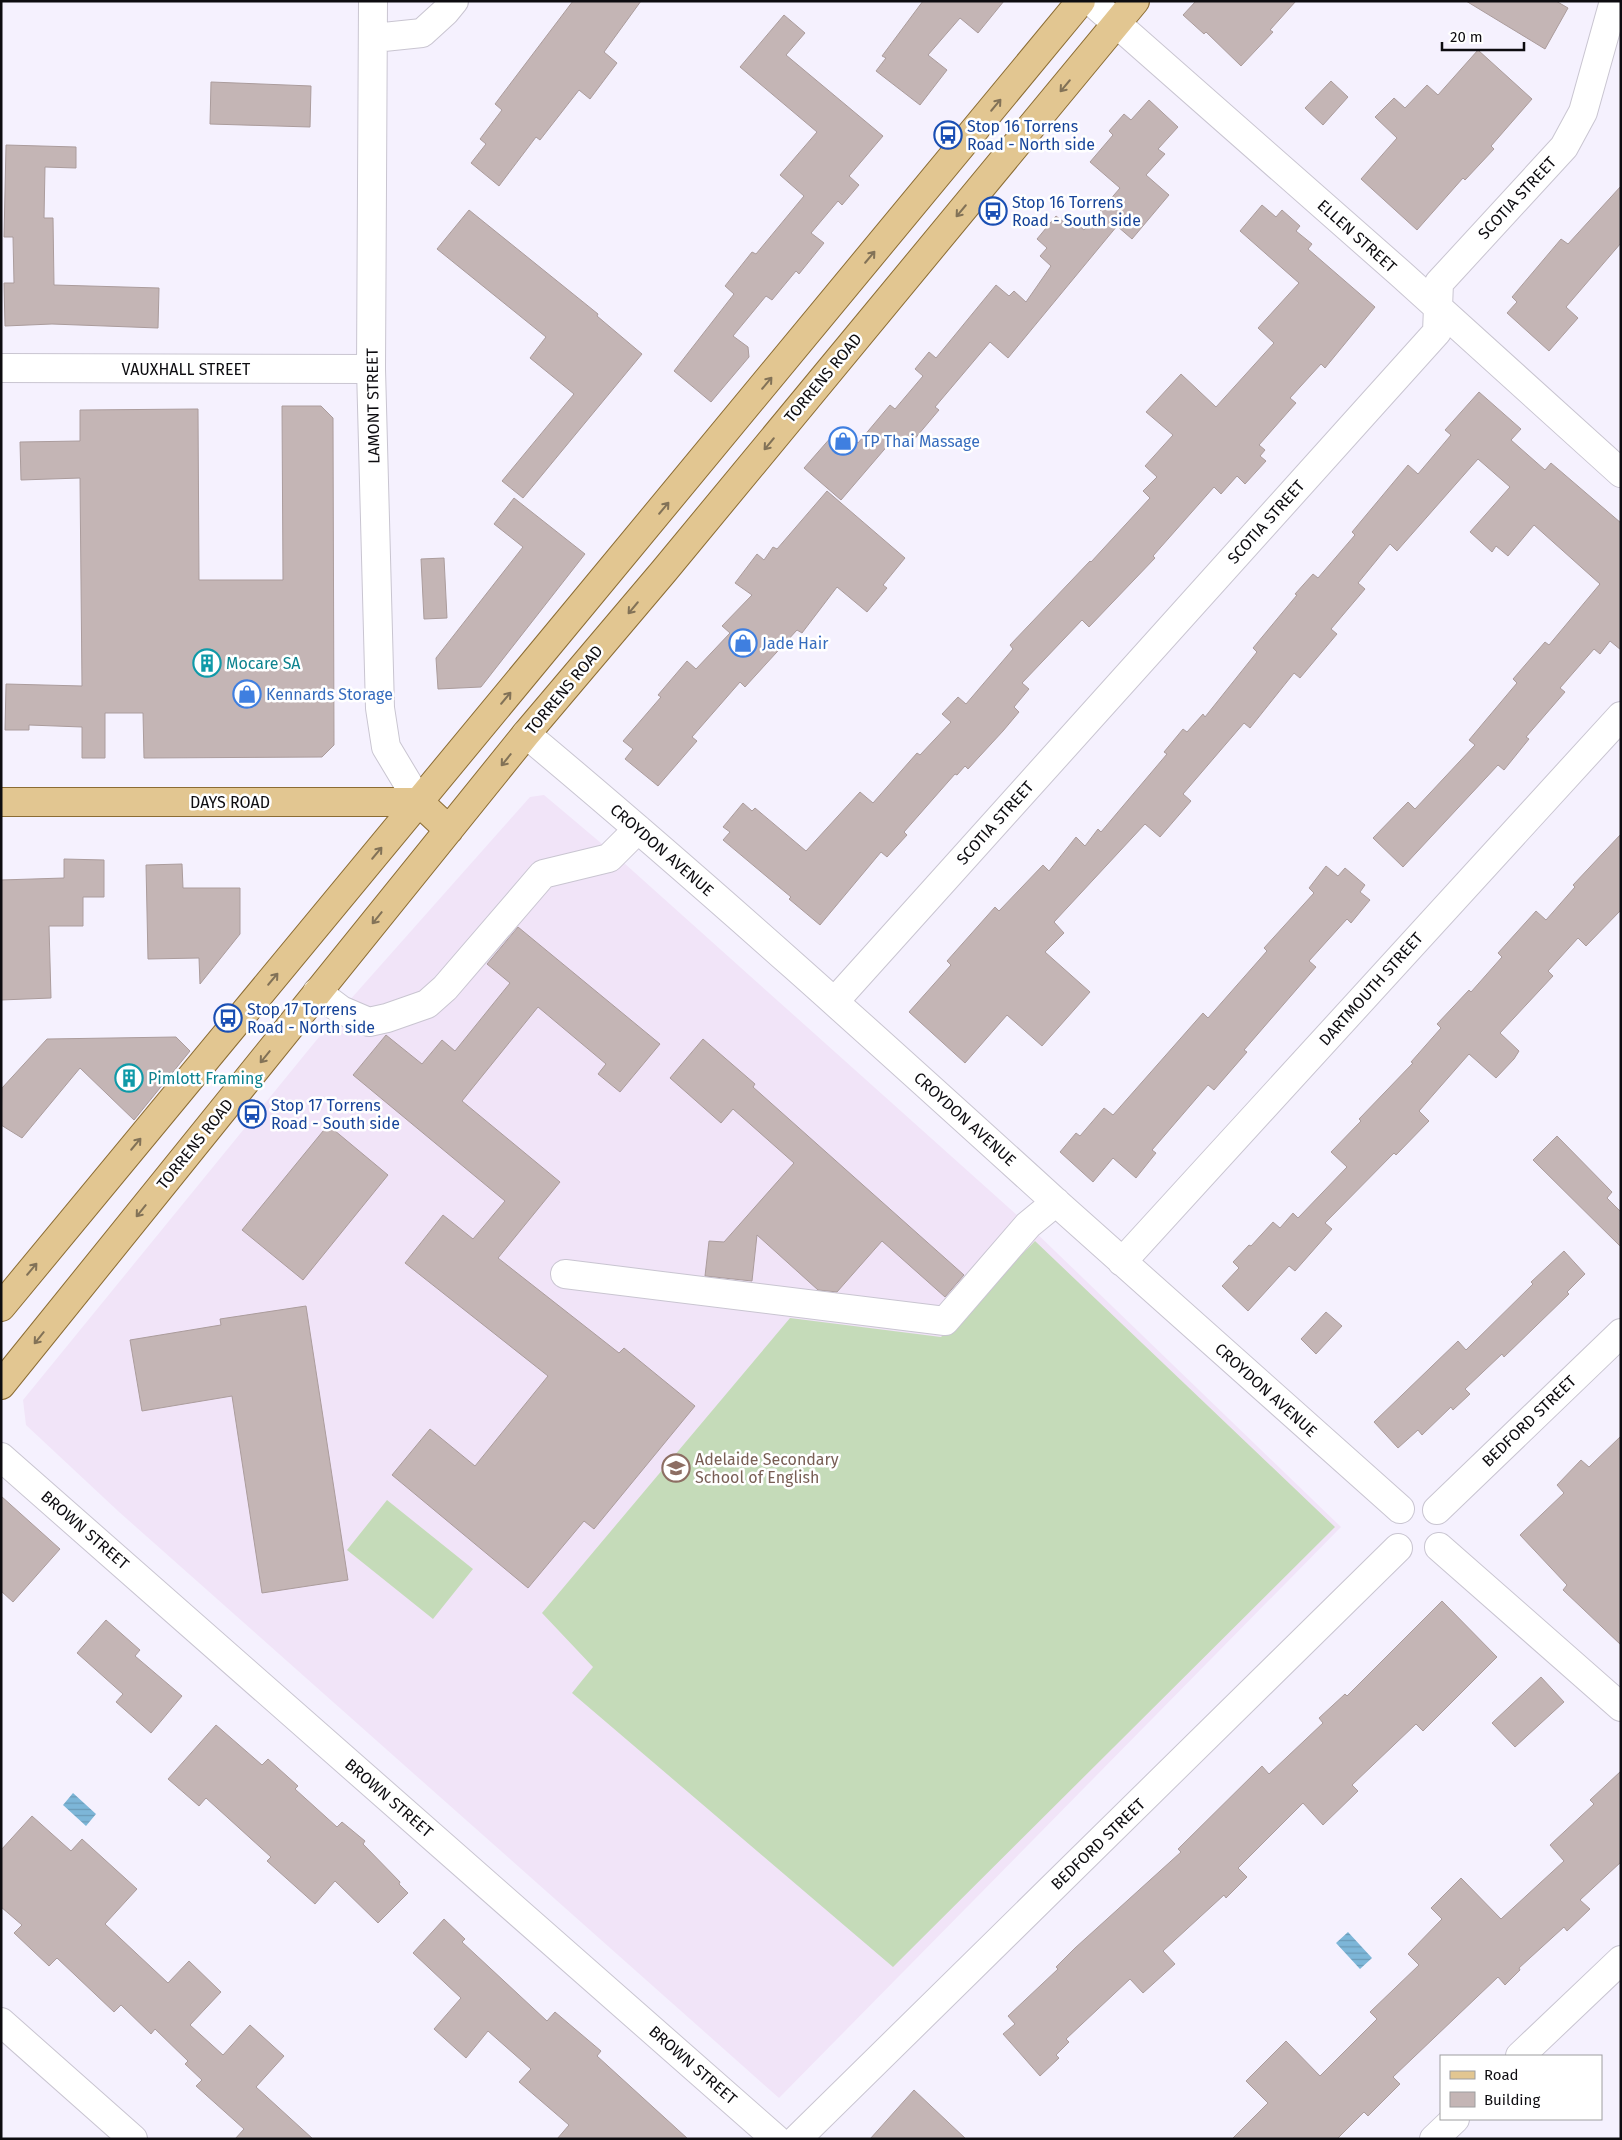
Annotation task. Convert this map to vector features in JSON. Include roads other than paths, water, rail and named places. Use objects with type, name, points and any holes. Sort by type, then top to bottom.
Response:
[{"type":"main road","points":[[1,1307],[1081,1]]},
{"type":"main road","name":"TORRENS ROAD","points":[[1,1384],[526,734],[664,571],[1135,1]]},
{"type":"main road","name":"DAYS ROAD","points":[[1,802],[419,802]]},
{"type":"main road","points":[[419,802],[449,830]]},
{"type":"street","name":"LAMONT STREET","points":[[373,1],[372,369],[380,708],[386,747],[419,802]]},
{"type":"street","points":[[374,38],[422,33],[446,12],[454,1]]},
{"type":"street","name":"ELLEN STREET","points":[[1092,1],[1621,473]]},
{"type":"street","name":"SCOTIA STREET","points":[[835,1001],[1437,332],[1439,282],[1564,147],[1583,112],[1614,1]]},
{"type":"street","name":"VAUXHALL STREET","points":[[1,368],[372,369]]},
{"type":"street","name":"DARTMOUTH STREET","points":[[1122,1262],[1621,716]]},
{"type":"street","name":"CROYDON AVENUE","points":[[526,734],[835,1001],[1122,1262],[1400,1509]]},
{"type":"street","points":[[317,992],[341,1010],[369,1022],[387,1018],[427,1004],[445,988],[543,874],[609,858],[638,829]]},
{"type":"street","points":[[565,1274],[945,1321],[1028,1225],[1056,1202]]},
{"type":"street","name":"BEDFORD STREET","points":[[1437,1510],[1621,1333]]},
{"type":"street","name":"BROWN STREET","points":[[1,1457],[776,2139]]},
{"type":"street","points":[[1421,1502],[1430,1504],[1437,1510],[1445,1525],[1444,1539],[1438,1547],[1426,1556],[1416,1557],[1407,1555],[1398,1548],[1390,1532],[1392,1522],[1400,1509],[1412,1503],[1421,1502]]},
{"type":"street","points":[[1438,1547],[1621,1707]]},
{"type":"street","name":"BEDFORD STREET","points":[[798,2139],[1398,1548]]},
{"type":"street","points":[[1521,2055],[1621,1960]]},
{"type":"street","points":[[1,2022],[134,2139]]},
{"type":"street","points":[[1434,2139],[1454,2120]]},
{"type":"water","points":[[73,1793],[96,1814],[86,1826],[63,1805]]},
{"type":"water","points":[[1348,1932],[1372,1958],[1360,1969],[1336,1943]]},
{"type":"place","name":"Stop 16 Torrens Road - North side","points":[[948,135]]},
{"type":"place","name":"Stop 16 Torrens Road - South side","points":[[993,211]]},
{"type":"place","name":"TP Thai Massage","points":[[843,441]]},
{"type":"place","name":"Jade Hair","points":[[743,643]]},
{"type":"place","name":"Mocare SA","points":[[207,663]]},
{"type":"place","name":"Kennards Storage","points":[[247,694]]},
{"type":"place","name":"Stop 17 Torrens Road - North side","points":[[228,1018]]},
{"type":"place","name":"Pimlott Framing","points":[[129,1078]]},
{"type":"place","name":"Stop 17 Torrens Road - South side","points":[[252,1114]]},
{"type":"place","name":"Adelaide Secondary School of English","points":[[676,1468]]}]
